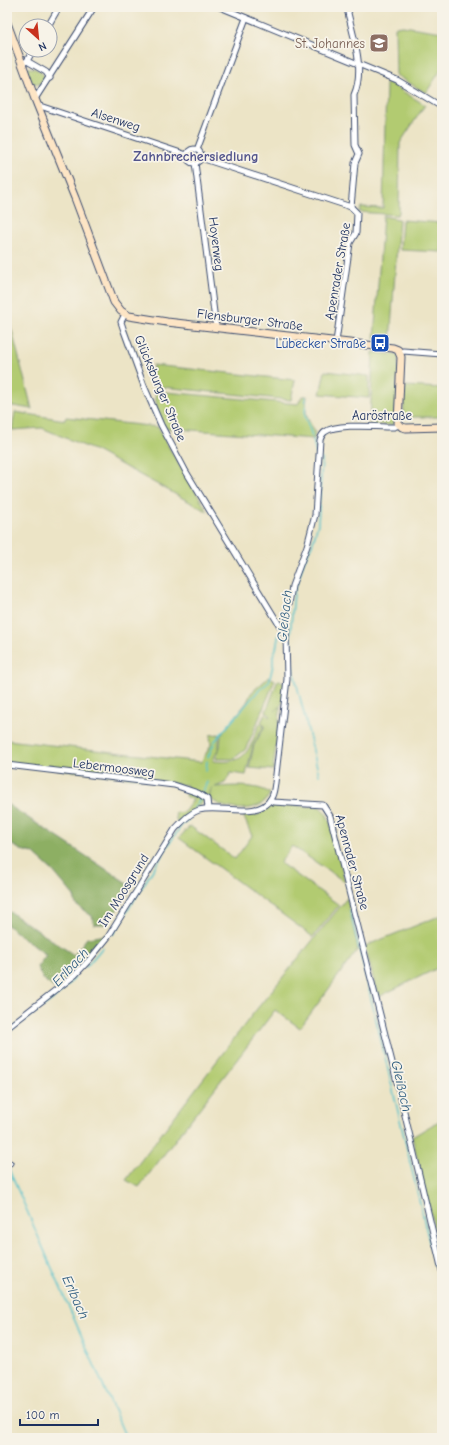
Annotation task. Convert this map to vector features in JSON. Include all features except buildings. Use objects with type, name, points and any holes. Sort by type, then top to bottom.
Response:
[{"type":"street","points":[[53,18],[59,7]]},
{"type":"street","points":[[36,102],[94,7]]},
{"type":"street","points":[[220,7],[397,80],[442,107]]},
{"type":"street","name":"Apenrader Straße","points":[[336,342],[350,243],[356,233],[357,213],[351,207],[355,163],[358,154],[355,145],[354,95],[359,64],[348,13],[350,7]]},
{"type":"street","points":[[201,158],[198,150],[246,18]]},
{"type":"street","points":[[7,22],[24,62],[36,102],[75,198],[114,302],[125,314]]},
{"type":"street","points":[[24,62],[27,58]]},
{"type":"street","points":[[24,62],[46,72],[50,78]]},
{"type":"street","name":"Alsenweg","points":[[36,102],[188,155]]},
{"type":"street","points":[[198,150],[191,150],[188,155],[189,161],[195,163],[201,158]]},
{"type":"street","points":[[201,158],[351,207]]},
{"type":"street","name":"Hoyerweg","points":[[195,163],[216,328]]},
{"type":"street","name":"Flensburger Straße","points":[[125,314],[129,316],[167,322],[393,348],[400,352],[442,354]]},
{"type":"street","name":"Glücksburger Straße","points":[[125,314],[121,322],[124,332],[144,386],[161,424],[185,470],[286,636]]},
{"type":"street","points":[[400,352],[398,420],[400,425]]},
{"type":"street","name":"Aaröstraße","points":[[286,636],[290,594],[295,576],[307,546],[315,515],[320,440],[323,433],[328,430],[338,428],[394,427],[400,425],[406,428],[442,427]]},
{"type":"street","points":[[270,800],[275,783],[287,679],[286,636]]},
{"type":"street","name":"Lebermoosweg","points":[[7,765],[174,785],[201,795],[207,799],[208,808]]},
{"type":"street","name":"Apenrader Straße","points":[[270,800],[273,802],[323,805],[330,816],[398,1086],[442,1271]]},
{"type":"street","name":"Im Moosgrund","points":[[7,1028],[75,975],[90,959],[116,924],[175,829],[188,816],[196,811],[208,808],[251,810],[262,807],[270,800]]},
{"type":"green space","points":[[403,26],[442,32],[442,68],[426,93],[396,75],[395,27]]},
{"type":"green space","points":[[33,68],[40,71],[45,78],[44,80],[39,84],[33,83],[27,69]]},
{"type":"green space","points":[[386,83],[391,84],[425,105],[400,143],[399,213],[397,215],[359,212],[361,207],[383,208]]},
{"type":"green space","points":[[383,216],[399,219],[390,341],[374,339]]},
{"type":"green space","points":[[402,220],[442,223],[442,252],[400,250]]},
{"type":"green space","points":[[7,311],[32,409],[7,405]]},
{"type":"green space","points":[[373,352],[399,355],[395,422],[392,425],[370,424]]},
{"type":"green space","points":[[153,365],[295,380],[291,400],[152,386]]},
{"type":"green space","points":[[325,371],[369,376],[369,398],[320,394]]},
{"type":"green space","points":[[405,386],[442,388],[442,417],[403,417]]},
{"type":"green space","points":[[155,391],[298,404],[302,396],[307,396],[306,415],[315,431],[314,439],[164,428],[157,410]]},
{"type":"green space","points":[[15,412],[65,420],[66,417],[158,427],[208,512],[96,451],[42,428],[12,430]]},
{"type":"green space","points":[[269,677],[275,680],[245,750],[233,759],[216,759],[220,747],[221,735],[247,702],[251,693]]},
{"type":"green space","points":[[278,680],[285,684],[273,770],[249,768],[254,745],[265,726],[261,722],[265,714],[270,717],[271,716],[266,712]]},
{"type":"green space","points":[[260,723],[264,726],[253,745],[246,775],[231,773],[225,783],[215,787],[243,786],[258,788],[270,793],[267,799],[250,808],[229,808],[209,798],[212,787],[208,798],[177,824],[175,813],[184,812],[193,800],[185,796],[187,785],[7,763],[7,740],[201,762],[211,745],[210,735],[219,734],[219,747],[213,761],[233,761],[245,754],[253,741]]},
{"type":"green space","points":[[7,804],[133,887],[107,924],[94,924],[92,916],[76,905],[74,896],[53,871],[33,853],[21,850],[7,842]]},
{"type":"green space","points":[[284,805],[320,807],[326,813],[330,822],[345,882],[292,846],[280,863],[339,905],[313,937],[179,838],[190,826],[235,859],[252,836],[243,815],[258,815],[272,806]]},
{"type":"green space","points":[[347,898],[358,949],[300,1028],[275,1010],[139,1187],[126,1180],[252,1015]]},
{"type":"green space","points":[[7,910],[74,955],[87,938],[106,935],[73,972],[54,988],[43,979],[37,967],[46,955],[7,925]]},
{"type":"green space","points":[[442,915],[442,966],[378,997],[365,946]]},
{"type":"green space","points":[[442,1119],[442,1240],[438,1243],[412,1137]]},
{"type":"waterway","name":"Gleißach","points":[[306,397],[305,416],[312,436]]},
{"type":"waterway","name":"Gleißach","points":[[313,439],[316,454]]},
{"type":"waterway","name":"Gleißach","points":[[319,775],[292,665],[290,636],[294,593],[304,561],[312,545],[318,524],[322,459]]},
{"type":"waterway","points":[[213,511],[225,532]]},
{"type":"waterway","points":[[208,757],[215,741],[258,691],[269,682],[273,665],[273,655],[276,649],[279,633]]},
{"type":"waterway","points":[[206,771],[207,761]]},
{"type":"waterway","points":[[202,794],[207,782]]},
{"type":"waterway","points":[[194,808],[201,797]]},
{"type":"waterway","points":[[113,934],[169,844],[181,826],[188,820]]},
{"type":"waterway","name":"Gleißach","points":[[350,911],[435,1266]]},
{"type":"waterway","name":"Erlbach","points":[[86,967],[103,947]]},
{"type":"waterway","name":"Erlbach","points":[[7,1033],[56,997],[75,978]]},
{"type":"waterway","name":"Erlbach","points":[[7,1165],[126,1438]]},
{"type":"place","name":"St. Johannes","points":[[379,43]]},
{"type":"place","name":"Lübecker Straße","points":[[380,343]]},
{"type":"district","name":"Zahnbrechersiedlung","points":[[196,156]]}]
